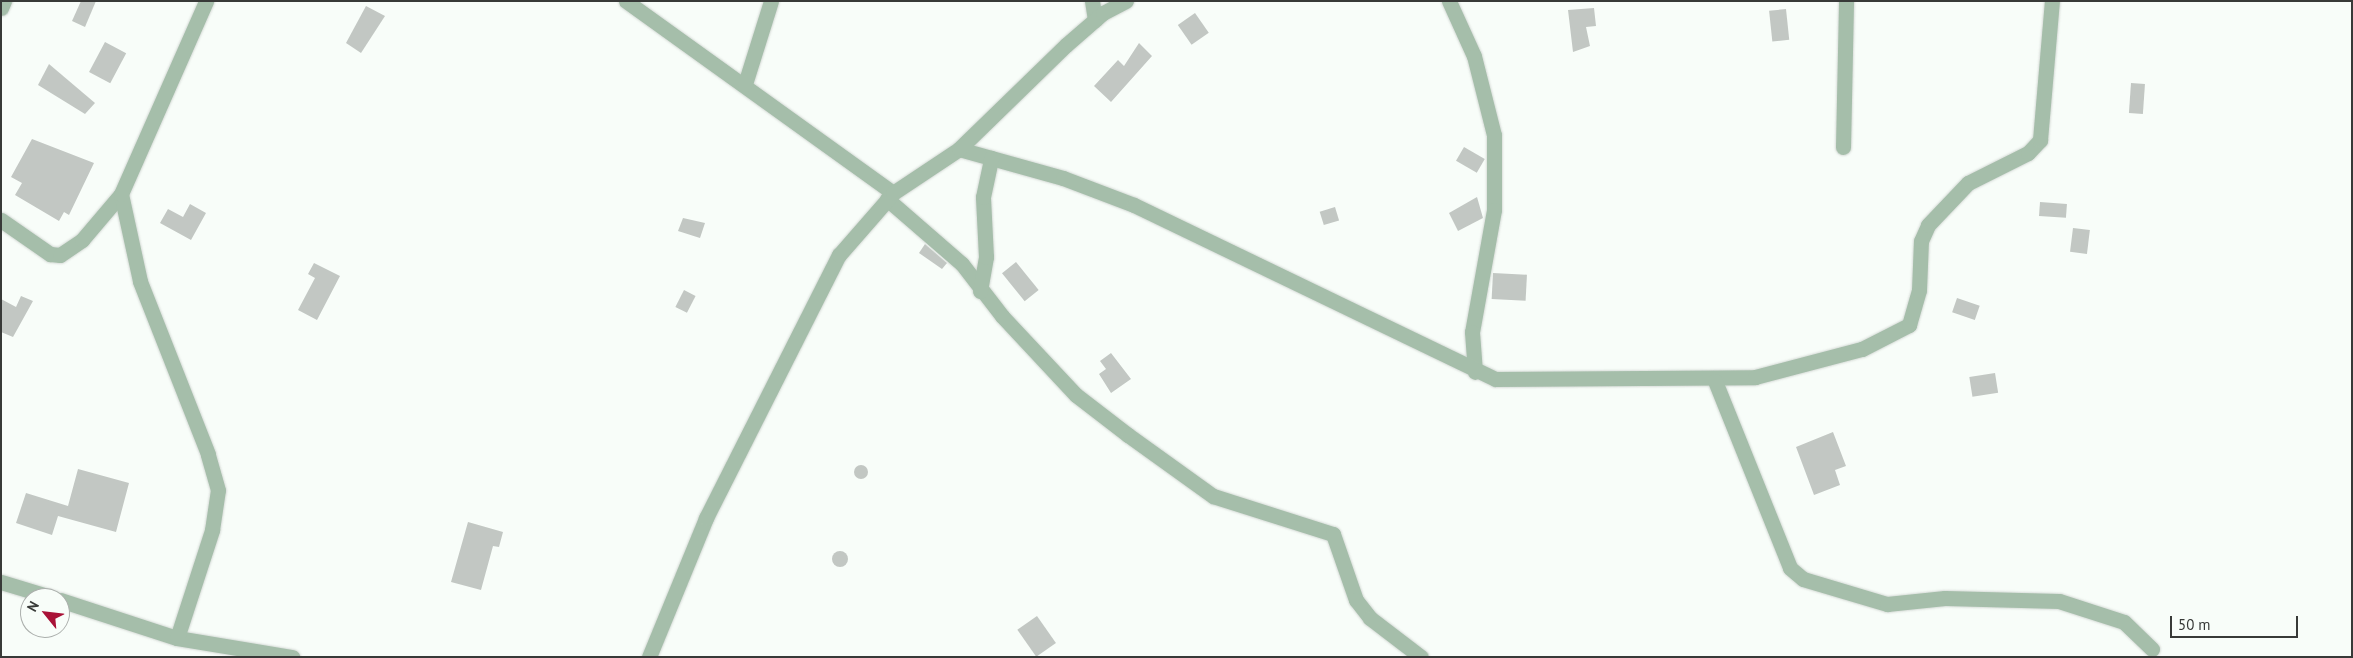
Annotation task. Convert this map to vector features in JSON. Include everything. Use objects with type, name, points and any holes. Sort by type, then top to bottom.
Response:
[{"type":"street","points":[[1,8],[4,1]]},
{"type":"street","points":[[1,220],[50,254],[60,255],[82,240],[120,194],[206,1]]},
{"type":"street","points":[[626,1],[745,84],[890,196],[962,264],[980,291],[1076,395],[1190,481],[1232,504],[1299,520],[1333,534],[1356,600],[1370,618],[1421,657]]},
{"type":"street","points":[[745,84],[772,1]]},
{"type":"street","points":[[1092,1],[1095,20]]},
{"type":"street","points":[[649,657],[706,518],[820,288],[839,255],[890,196],[959,149],[1095,20],[1126,1]]},
{"type":"street","points":[[1448,1],[1477,65],[1494,135],[1494,210],[1472,332],[1475,372]]},
{"type":"street","points":[[1843,148],[1846,1]]},
{"type":"street","points":[[959,149],[1063,178],[1142,209],[1300,281],[1475,372],[1495,379],[1715,381],[1755,377],[1862,349],[1909,325],[1919,290],[1921,241],[1928,225],[1968,182],[2028,154],[2040,140],[2052,1]]},
{"type":"street","points":[[980,291],[986,257],[983,197],[991,158]]},
{"type":"street","points":[[120,194],[140,281],[208,454],[218,490],[212,530],[177,638]]},
{"type":"street","points":[[1715,381],[1790,568],[1803,579],[1888,604],[1945,598],[2059,601],[2124,622],[2152,648]]},
{"type":"street","points":[[1,582],[21,588]]},
{"type":"street","points":[[70,603],[177,638],[288,656]]},
{"type":"building","points":[[81,1],[96,1],[85,27],[72,21]]},
{"type":"building","points":[[366,6],[385,16],[361,53],[346,43]]},
{"type":"building","points":[[1594,8],[1596,26],[1586,27],[1590,46],[1573,52],[1568,10]]},
{"type":"building","points":[[1786,9],[1789,40],[1772,42],[1769,11]]},
{"type":"building","points":[[1195,13],[1209,33],[1192,45],[1178,25]]},
{"type":"building","points":[[105,42],[126,53],[110,83],[89,72]]},
{"type":"building","points":[[1139,43],[1152,56],[1111,102],[1094,86],[1118,60],[1124,66]]},
{"type":"building","points":[[49,64],[95,103],[85,114],[38,85]]},
{"type":"building","points":[[2131,83],[2145,84],[2143,114],[2129,113]]},
{"type":"building","points":[[32,139],[94,163],[69,215],[64,212],[59,221],[15,195],[22,183],[11,177]]},
{"type":"building","points":[[1464,147],[1485,159],[1477,173],[1456,161]]},
{"type":"building","points":[[1477,197],[1483,218],[1458,231],[1449,213]]},
{"type":"building","points":[[2040,202],[2067,204],[2066,218],[2039,216]]},
{"type":"building","points":[[190,204],[206,213],[191,240],[160,223],[168,209],[183,217]]},
{"type":"building","points":[[1335,207],[1339,220],[1324,225],[1320,212]]},
{"type":"building","points":[[683,218],[705,223],[700,238],[678,231]]},
{"type":"building","points":[[2073,228],[2090,230],[2087,254],[2070,252]]},
{"type":"building","points":[[925,244],[947,263],[942,269],[919,253]]},
{"type":"building","points":[[1016,262],[1039,290],[1025,301],[1002,273]]},
{"type":"building","points":[[314,263],[340,276],[317,320],[298,310],[315,278],[308,274]]},
{"type":"building","points":[[1493,273],[1527,275],[1526,301],[1492,299]]},
{"type":"building","points":[[684,290],[696,296],[687,313],[675,307]]},
{"type":"building","points":[[21,296],[33,301],[13,337],[1,332],[1,299],[16,307]]},
{"type":"building","points":[[1957,298],[1980,306],[1975,320],[1952,312]]},
{"type":"building","points":[[1111,353],[1131,379],[1111,393],[1099,374],[1106,369],[1100,361]]},
{"type":"building","points":[[1995,373],[1998,393],[1972,397],[1969,377]]},
{"type":"building","points":[[1833,432],[1846,466],[1835,470],[1840,485],[1814,495],[1796,447]]},
{"type":"building","points":[[861,465],[866,467],[868,472],[866,477],[861,479],[856,477],[854,472],[856,467]]},
{"type":"building","points":[[78,469],[129,483],[116,532],[58,516],[52,535],[16,523],[26,493],[68,506]]},
{"type":"building","points":[[468,522],[503,532],[499,547],[493,546],[481,590],[451,582]]},
{"type":"building","points":[[840,551],[848,559],[840,567],[832,559]]},
{"type":"building","points":[[1037,616],[1056,643],[1036,657],[1017,630]]}]
